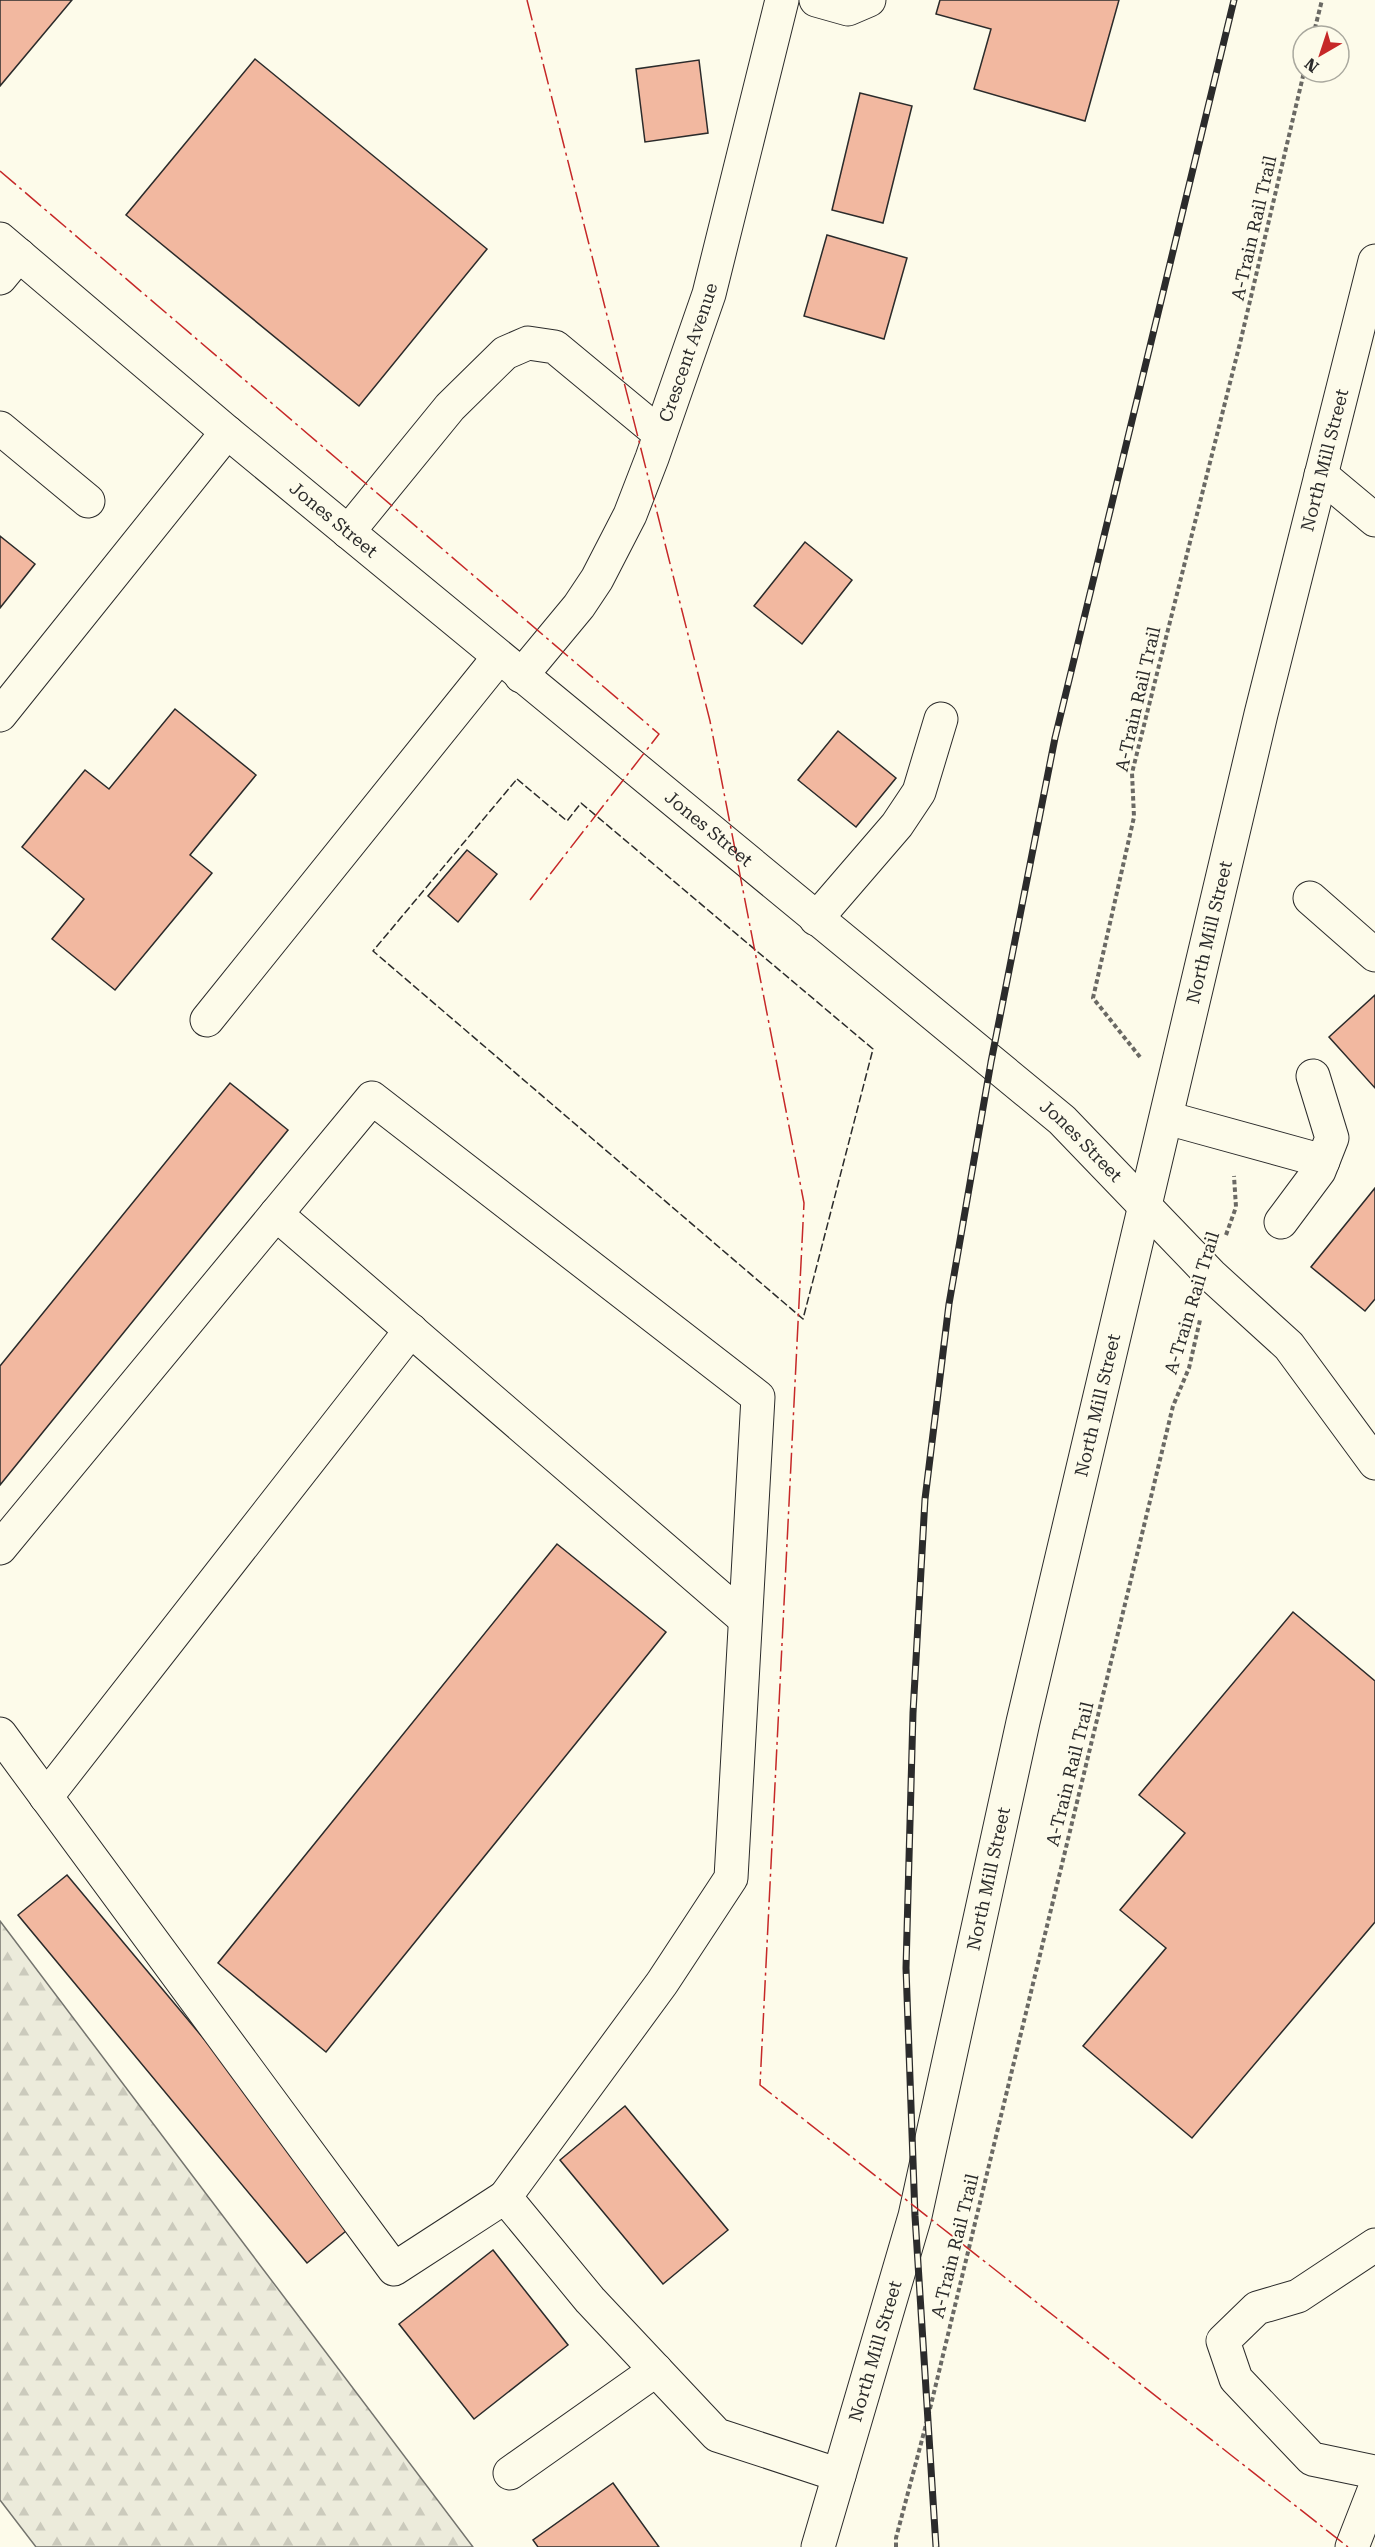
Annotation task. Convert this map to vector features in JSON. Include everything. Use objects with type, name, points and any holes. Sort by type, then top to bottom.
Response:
[{"type":"street","name":"Crescent Avenue","points":[[207,1020],[510,666],[579,606],[597,579],[630,515],[709,294],[782,0]]},
{"type":"street","points":[[816,0],[848,9],[869,0]]},
{"type":"street","name":"Jones Street","points":[[6,258],[227,432],[1062,1120],[1211,1275],[1289,1346],[1375,1463]]},
{"type":"street","name":"North Mill Street","points":[[818,2547],[915,2216],[1023,1722],[1146,1208],[1178,1114],[1261,714],[1375,261]]},
{"type":"street","points":[[348,532],[450,407],[505,353],[528,343],[555,347],[660,434]]},
{"type":"street","points":[[0,428],[88,501]]},
{"type":"street","points":[[0,715],[227,432]]},
{"type":"street","points":[[1322,475],[1375,520]]},
{"type":"street","points":[[816,919],[897,825],[919,792],[941,719]]},
{"type":"street","points":[[1310,898],[1375,955]]},
{"type":"street","points":[[1281,1222],[1318,1171],[1332,1138],[1312,1076]]},
{"type":"street","points":[[0,1548],[372,1098],[758,1397],[731,1878],[662,1983],[505,2197],[394,2269],[0,1734]]},
{"type":"street","points":[[1178,1114],[1323,1161]]},
{"type":"street","points":[[276,1214],[745,1619]]},
{"type":"street","points":[[46,1797],[411,1330]]},
{"type":"street","points":[[505,2197],[590,2300],[717,2435],[839,2475]]},
{"type":"street","points":[[1375,2246],[1298,2296],[1257,2308],[1223,2341],[1236,2379],[1312,2459],[1375,2472]]},
{"type":"street","points":[[510,2473],[656,2370]]},
{"type":"street","points":[[1352,2547],[1375,2488]]},
{"type":"path","points":[[1316,24],[1322,0]]},
{"type":"path","name":"A-Train Rail Trail","points":[[896,2547],[896,2538],[928,2417],[1173,1406],[1189,1368],[1211,1275],[1236,1207],[1234,1176],[1178,1114],[1093,998],[1134,817],[1132,773],[1244,327],[1301,84]]},
{"type":"green space","points":[[0,1921],[473,2547],[36,2547],[0,2500]]},
{"type":"building","points":[[0,0],[72,0],[0,86]]},
{"type":"building","points":[[940,0],[1119,0],[1085,121],[974,89],[991,29],[936,14]]},
{"type":"building","points":[[255,59],[487,249],[359,406],[126,215]]},
{"type":"building","points":[[699,60],[708,133],[645,142],[636,69]]},
{"type":"building","points":[[860,93],[912,106],[883,223],[832,210]]},
{"type":"building","points":[[827,235],[907,258],[884,339],[804,316]]},
{"type":"building","points":[[0,536],[35,564],[0,608]]},
{"type":"building","points":[[805,542],[852,580],[802,644],[754,606]]},
{"type":"building","points":[[175,709],[256,775],[190,855],[212,873],[115,990],[52,939],[84,899],[22,847],[85,770],[109,789]]},
{"type":"building","points":[[838,731],[896,778],[856,827],[798,780]]},
{"type":"building","points":[[467,850],[497,874],[458,922],[428,896]]},
{"type":"building","points":[[1375,995],[1375,1088],[1329,1037]]},
{"type":"building","points":[[230,1083],[288,1130],[0,1485],[0,1366]]},
{"type":"building","points":[[1375,1188],[1375,1299],[1365,1311],[1311,1267]]},
{"type":"building","points":[[557,1544],[666,1632],[326,2052],[218,1963]]},
{"type":"building","points":[[1293,1612],[1375,1681],[1375,1922],[1192,2138],[1083,2046],[1166,1948],[1120,1910],[1185,1833],[1139,1795]]},
{"type":"building","points":[[67,1875],[357,2222],[307,2263],[18,1915]]},
{"type":"building","points":[[625,2106],[728,2230],[663,2284],[560,2160]]},
{"type":"building","points":[[493,2250],[568,2345],[474,2419],[399,2324]]},
{"type":"building","points":[[613,2483],[659,2547],[538,2547],[533,2540]]},
{"type":"railway","points":[[936,2547],[915,2216],[906,1968],[913,1713],[925,1499],[949,1304],[991,1062],[1055,738],[1234,0]]},
{"type":"fence","points":[[517,779],[567,821],[581,803],[873,1049],[803,1319],[373,951],[517,779]]},
{"type":"power","points":[[527,0],[710,721],[804,1203],[760,2085],[1348,2547]]},
{"type":"power","points":[[0,171],[659,734],[530,900]]}]
